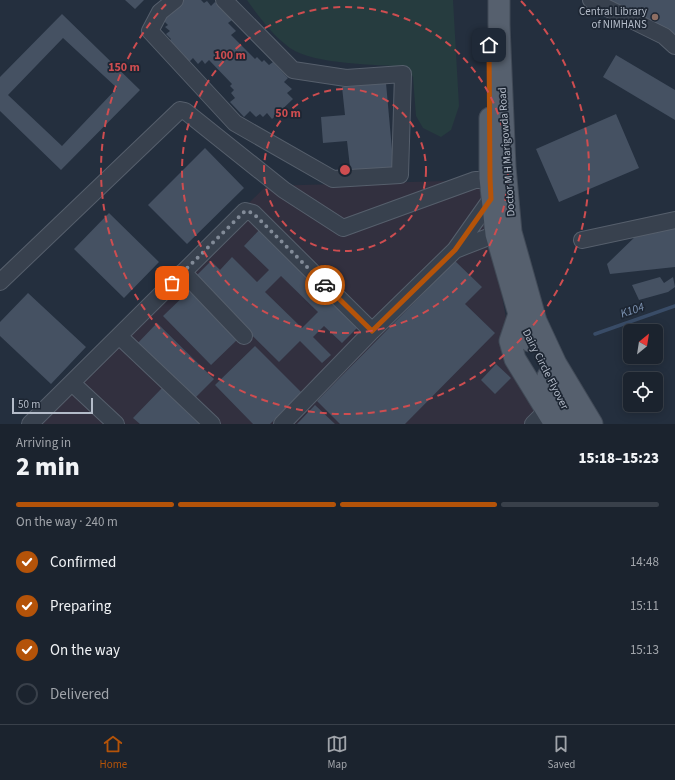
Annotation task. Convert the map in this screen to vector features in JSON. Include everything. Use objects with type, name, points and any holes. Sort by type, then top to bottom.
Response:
[{"type":"main road","name":"Doctor M H Marigowda Road","points":[[489,0],[491,199],[496,234],[524,307]]},
{"type":"main road","name":"Doctor M H Marigowda Road","points":[[499,0],[505,167],[511,232],[524,307]]},
{"type":"main road","points":[[545,419],[515,359],[510,341],[524,307],[547,317],[571,365],[608,424]]},
{"type":"main road","name":"Dairy Circle Flyover","points":[[524,307],[528,336],[562,404],[575,424]]},
{"type":"main road","name":"Dairy Circle Flyover","points":[[524,307],[536,321],[556,364],[592,424]]},
{"type":"lane","points":[[175,0],[160,12],[150,31],[235,123],[333,179],[400,175],[404,74],[346,78],[293,70],[224,0]]},
{"type":"lane","points":[[591,0],[664,36],[675,46]]},
{"type":"lane","points":[[0,282],[180,110],[185,111],[284,190],[343,228],[475,180],[486,180],[490,178]]},
{"type":"lane","points":[[282,424],[372,331],[455,250],[491,199]]},
{"type":"lane","points":[[30,424],[245,211],[253,213],[372,331]]},
{"type":"lane","points":[[582,240],[675,220]]},
{"type":"lane","points":[[455,250],[496,234]]},
{"type":"lane","points":[[183,272],[244,336]]},
{"type":"lane","points":[[120,336],[212,424]]},
{"type":"lane","points":[[72,383],[116,424]]},
{"type":"shaded area","points":[[481,180],[506,318],[499,343],[549,424],[28,424],[266,186]]},
{"type":"green space","points":[[247,0],[453,0],[459,106],[451,130],[441,137],[423,128],[416,116],[413,77],[406,67],[329,61],[301,54],[290,48],[272,32]]},
{"type":"building","points":[[125,0],[144,0],[135,9]]},
{"type":"building","points":[[179,0],[201,0],[204,3],[207,1],[211,6],[215,2],[232,20],[228,23],[236,31],[231,35],[255,59],[257,57],[262,62],[264,60],[269,65],[273,62],[288,78],[284,82],[292,89],[287,93],[293,99],[272,119],[267,113],[263,117],[260,114],[256,117],[250,111],[244,117],[230,102],[235,98],[231,93],[234,90],[230,86],[232,84],[209,60],[205,64],[202,60],[198,64],[193,58],[187,64],[167,44],[171,39],[166,34],[170,31],[165,27],[168,25],[161,18]]},
{"type":"building","name":"Central Library of NIMHANS","points":[[593,0],[675,0],[675,34]]},
{"type":"building","points":[[62,14],[140,90],[61,170],[0,111],[0,77]],"holes":[[[63,38],[117,88],[62,146],[8,95]]]},
{"type":"building","points":[[616,55],[675,90],[675,120],[603,77]]},
{"type":"building","points":[[386,83],[394,172],[351,176],[347,141],[323,143],[321,117],[345,115],[342,87]]},
{"type":"building","points":[[616,114],[639,168],[559,202],[536,149]]},
{"type":"building","points":[[205,148],[244,188],[187,244],[148,205]]},
{"type":"building","points":[[109,213],[159,262],[124,298],[74,249]]},
{"type":"building","points":[[675,228],[675,267],[610,274],[607,264],[641,231]]},
{"type":"building","points":[[260,229],[359,326],[342,343],[324,326],[313,337],[331,355],[322,363],[300,341],[279,362],[194,278],[211,261],[220,270],[232,257],[257,282],[269,270],[244,246]],"holes":[[[281,276],[318,312],[302,328],[265,292]]]},
{"type":"building","points":[[455,261],[482,287],[465,304],[495,333],[405,424],[340,424],[317,401]]},
{"type":"building","points":[[660,277],[664,283],[673,277],[675,287],[668,292],[639,300],[632,285]]},
{"type":"building","points":[[190,290],[238,339],[211,365],[163,316]]},
{"type":"building","points":[[28,293],[86,347],[51,384],[0,336],[0,322]]},
{"type":"building","points":[[157,323],[214,379],[191,402],[135,346]]},
{"type":"building","points":[[255,346],[302,393],[270,424],[253,424],[215,385]]},
{"type":"building","points":[[496,364],[511,378],[495,394],[481,380]]},
{"type":"building","points":[[162,388],[200,424],[140,424],[133,418]]},
{"type":"building","points":[[315,405],[335,424],[297,424]]},
{"type":"waterway","name":"K104","points":[[595,334],[675,306]]},
{"type":"way so far","points":[[172,283],[245,211],[249,211],[253,213],[325,285]]},
{"type":"place","name":"Central Library of NIMHANS","points":[[655,17]]},
{"type":"route","points":[[325,285],[372,331],[455,250],[491,199],[489,45]]}]
